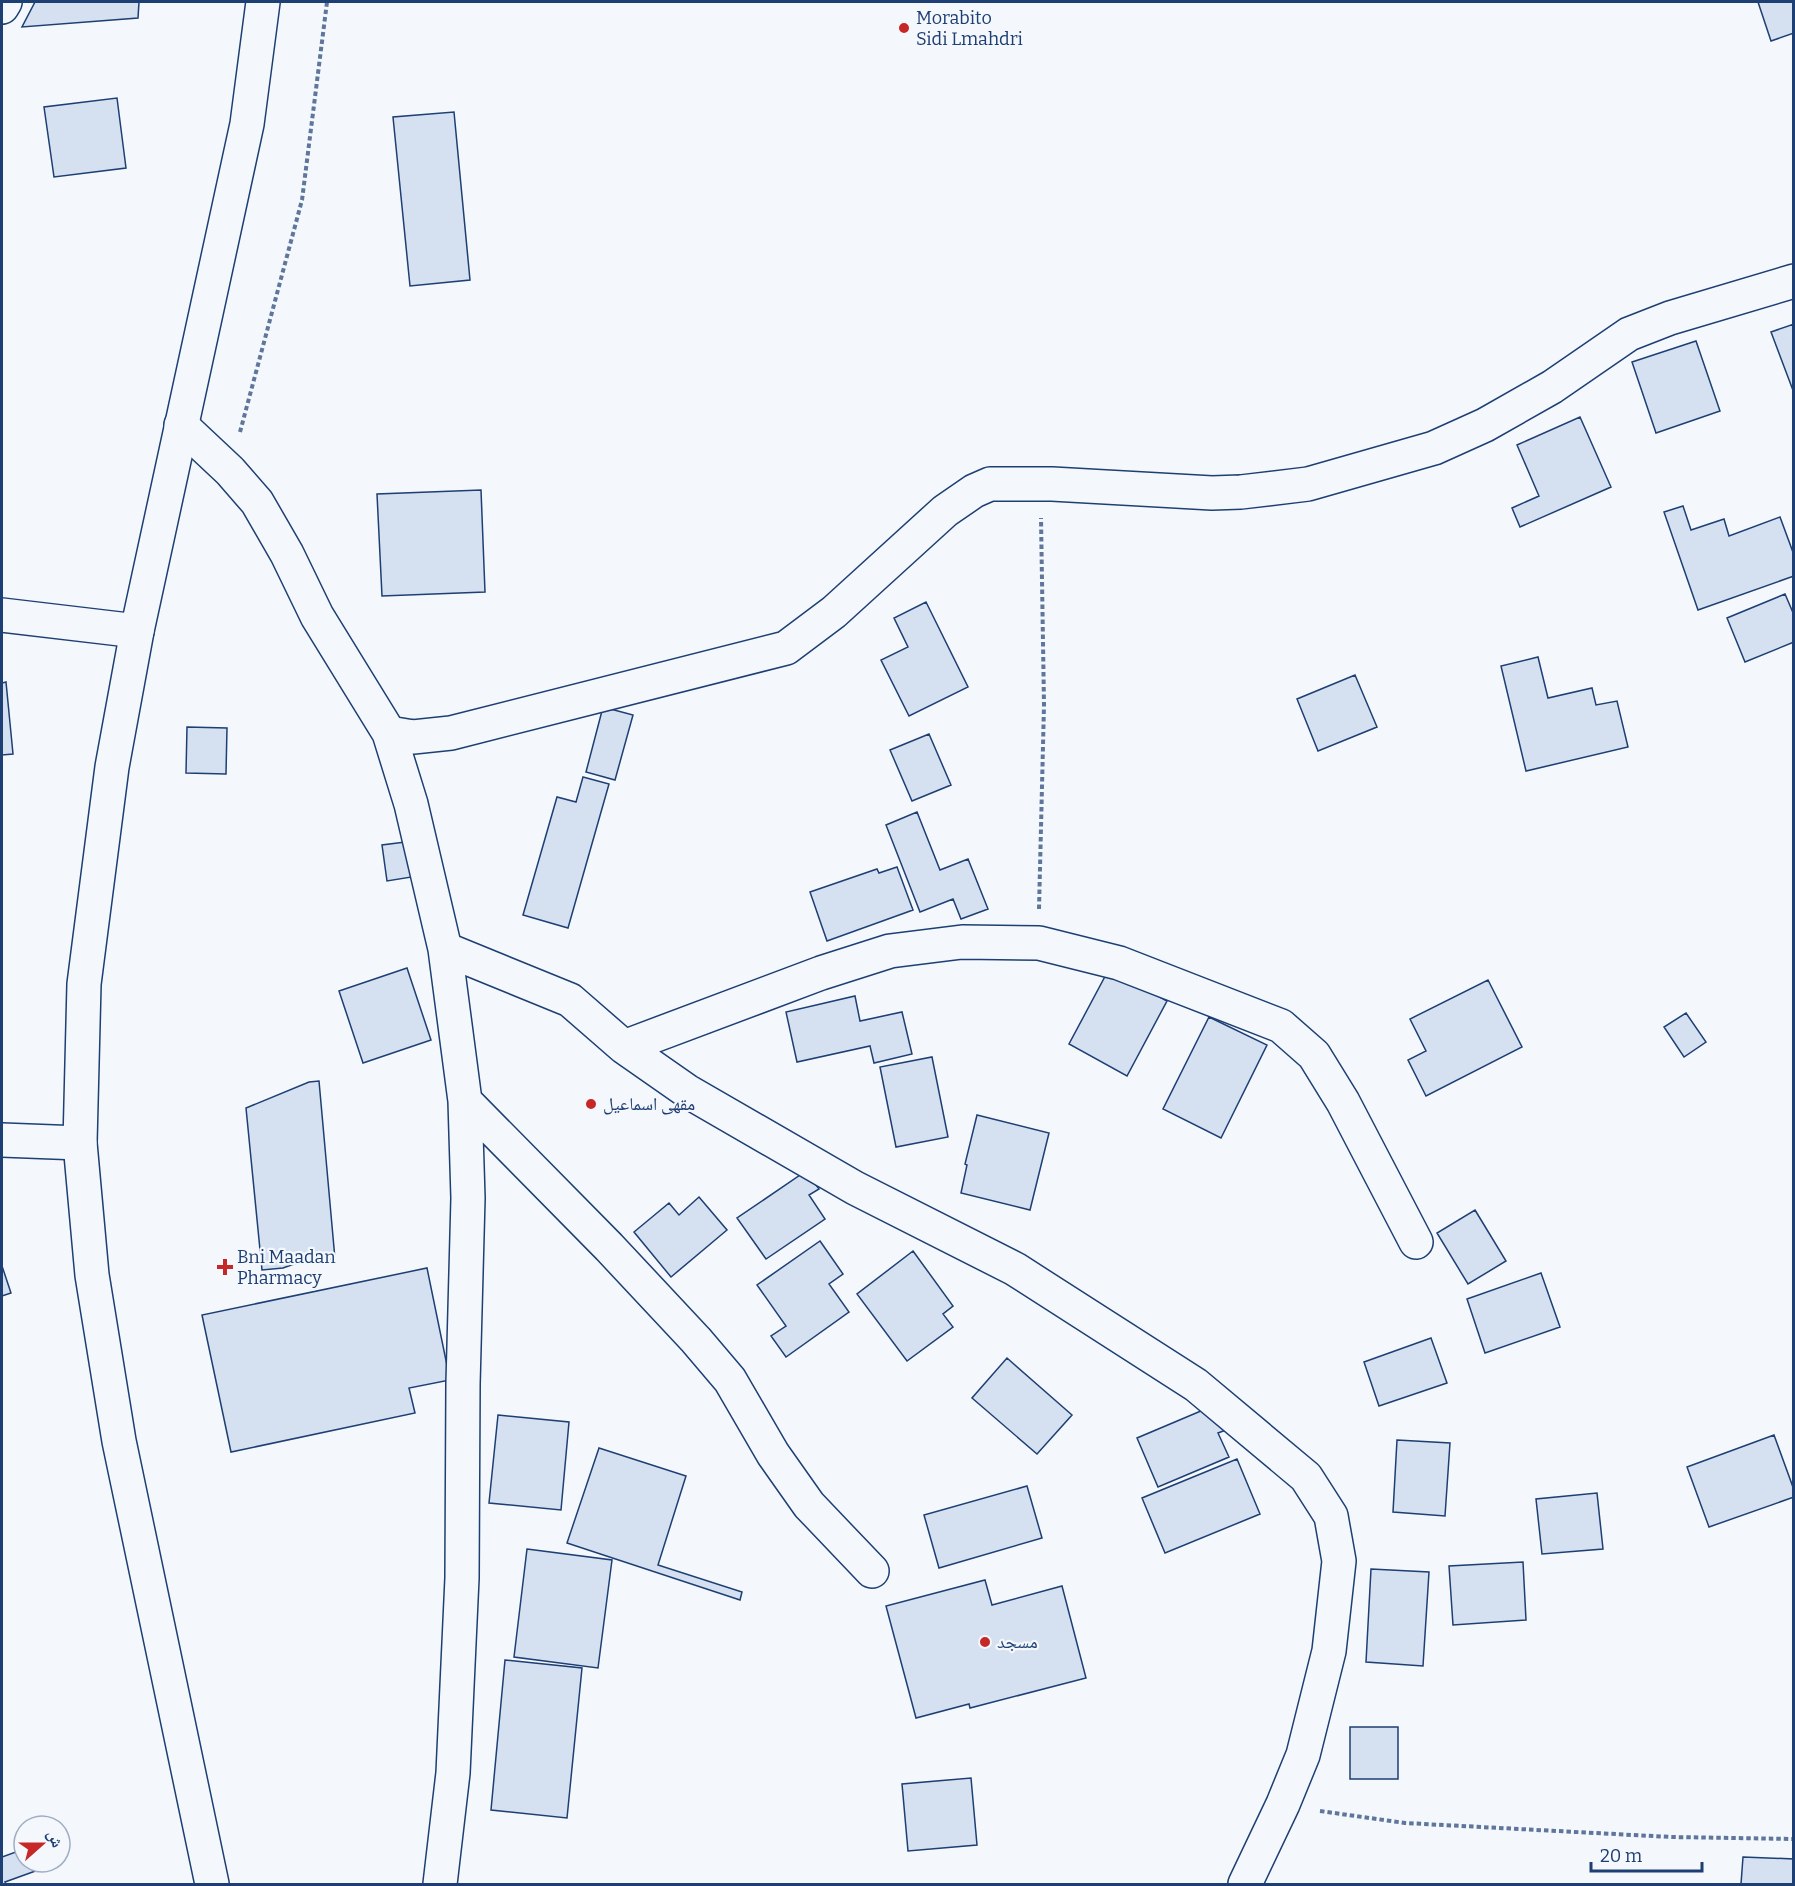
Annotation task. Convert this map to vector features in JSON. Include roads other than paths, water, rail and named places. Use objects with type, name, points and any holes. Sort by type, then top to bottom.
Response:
[{"type":"street","points":[[2,7],[5,2]]},
{"type":"street","points":[[212,1884],[119,1441],[92,1275],[80,1143],[84,984],[112,767],[137,631],[247,124],[263,2]]},
{"type":"street","points":[[389,733],[413,737],[451,733],[786,648],[834,612],[945,511],[974,491],[990,484],[1040,484],[1212,493],[1308,484],[1434,448],[1485,425],[1552,387],[1629,334],[1692,311],[1794,281]]},
{"type":"street","points":[[181,425],[230,471],[257,502],[287,554],[318,616],[389,733],[411,804],[445,949],[465,1101],[468,1198],[462,1384],[462,1578],[453,1773],[440,1884]]},
{"type":"street","points":[[2,615],[137,631]]},
{"type":"street","points":[[624,1047],[821,973],[890,951],[962,942],[1039,943],[1119,963],[1281,1026],[1314,1055],[1343,1102],[1416,1242]]},
{"type":"street","points":[[445,949],[570,1000],[624,1047],[687,1091],[855,1188],[1015,1269],[1196,1386],[1306,1477],[1331,1516],[1339,1561],[1329,1651],[1303,1755],[1283,1804],[1245,1884]]},
{"type":"street","points":[[465,1101],[609,1247],[696,1340],[730,1380],[773,1454],[809,1505],[872,1571]]},
{"type":"street","points":[[2,1140],[80,1143]]},
{"type":"place","name":"Morabito Sidi Lmahdri","points":[[904,28]]},
{"type":"place","name":"مقهى اسماعيل","points":[[591,1104]]},
{"type":"place","name":"Bni Maadan Pharmacy","points":[[225,1267]]},
{"type":"place","name":"مسجد","points":[[985,1642]]}]
